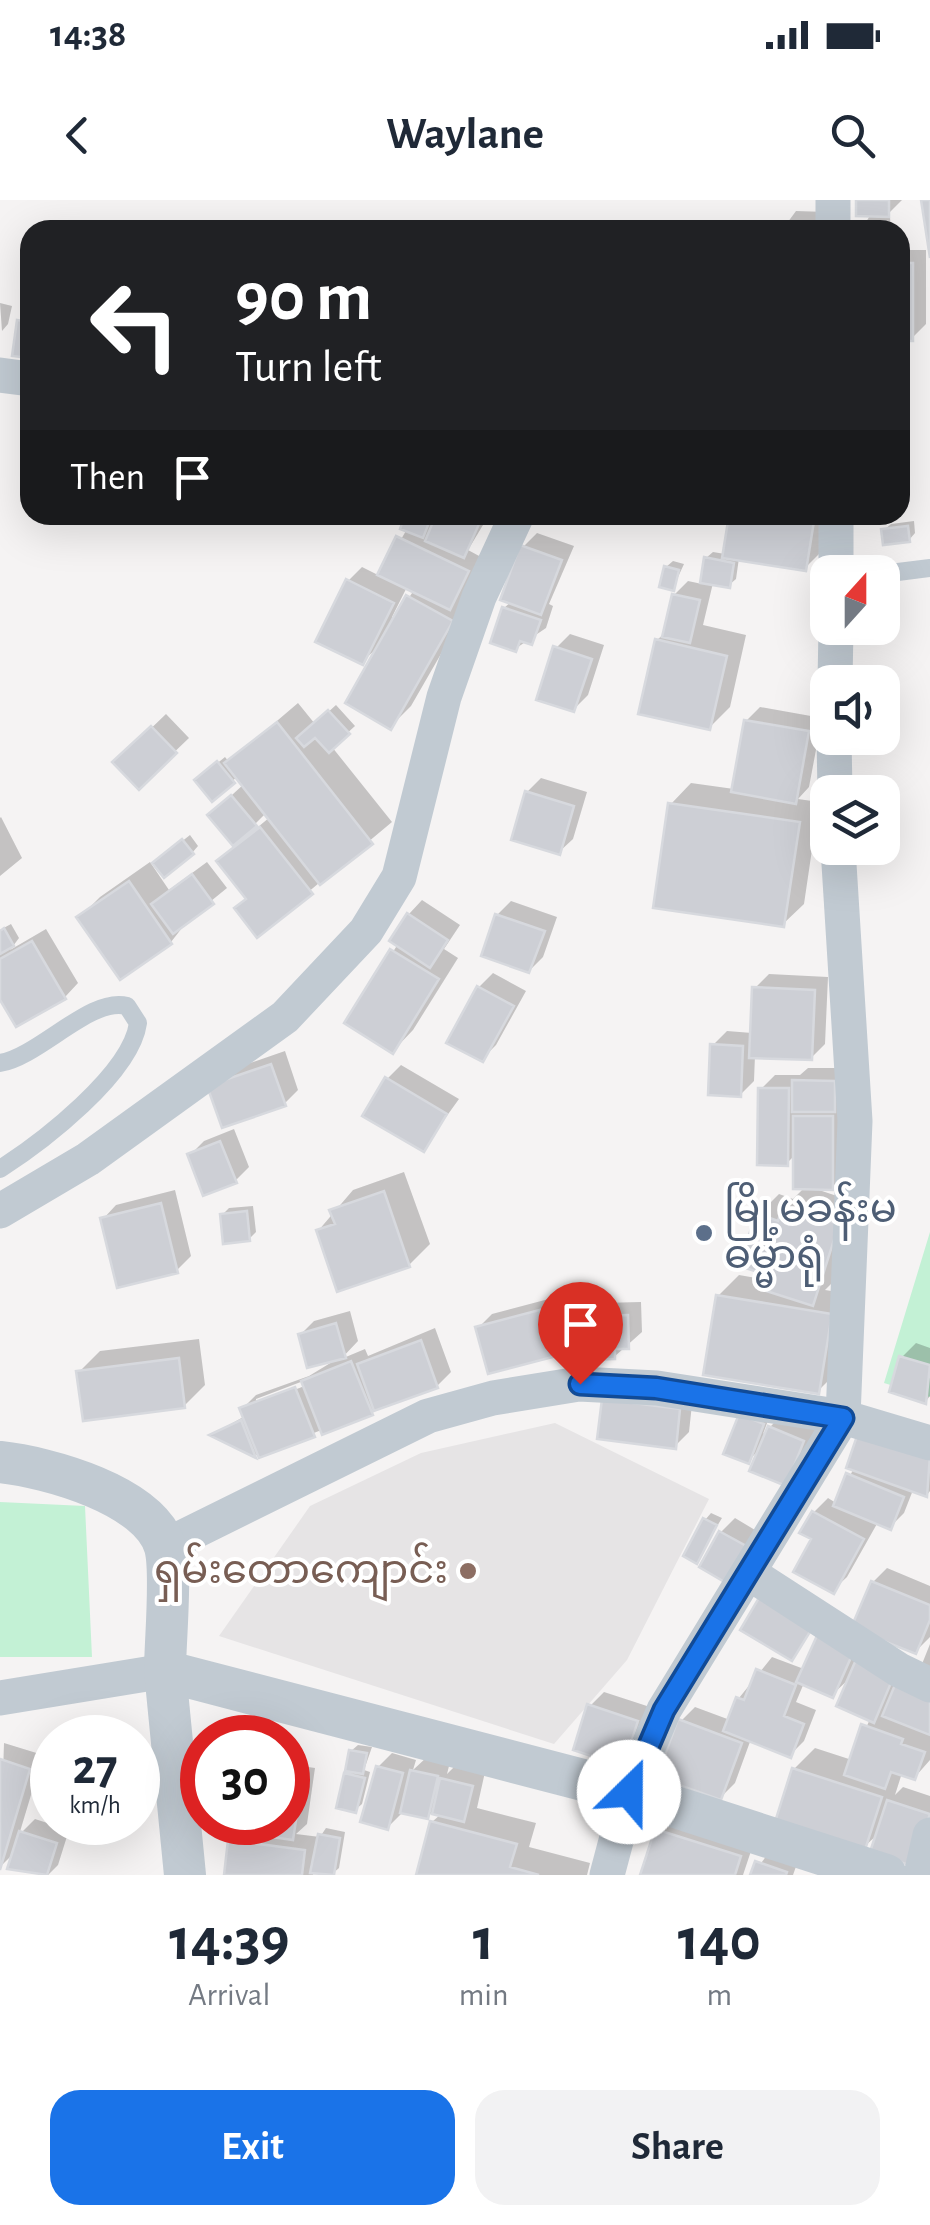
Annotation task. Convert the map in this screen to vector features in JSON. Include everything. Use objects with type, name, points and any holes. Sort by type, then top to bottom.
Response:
[{"type":"street","points":[[0,1211],[88,1159],[285,1018],[366,931],[399,877],[444,696],[479,597],[511,525]]},
{"type":"street","points":[[836,525],[836,555]]},
{"type":"street","points":[[607,1875],[629,1792],[664,1710],[843,1418],[856,1121],[839,865]]},
{"type":"street","points":[[165,1546],[428,1416],[493,1398],[580,1384],[843,1418],[930,1443]]},
{"type":"street","points":[[1,1461],[101,1486],[141,1516],[165,1546],[165,1671],[185,1875]]},
{"type":"street","points":[[749,1574],[930,1685]]},
{"type":"street","points":[[0,1698],[77,1689],[165,1671],[629,1792],[886,1875]]},
{"type":"street","points":[[921,1875],[930,1835]]},
{"type":"lane","points":[[900,572],[930,568]]},
{"type":"lane","points":[[0,1063],[18,1059],[108,1004],[127,1006],[138,1023],[128,1052],[93,1092],[36,1146],[0,1169]]},
{"type":"shaded area","name":"ရှမ်းတောကျောင်း","points":[[555,1423],[709,1499],[627,1660],[554,1744],[219,1636],[310,1506],[421,1453]]},
{"type":"green space","points":[[930,1232],[930,1397],[884,1383]]},
{"type":"green space","points":[[0,1502],[85,1506],[92,1657],[0,1657]]},
{"type":"building","points":[[856,200],[889,200],[889,217],[856,216]]},
{"type":"building","points":[[921,200],[930,200],[930,258]]},
{"type":"building","points":[[910,263],[913,263],[910,341]]},
{"type":"building","points":[[17,320],[20,320],[20,357],[12,356]]},
{"type":"building","points":[[401,525],[428,525],[423,538],[400,529]]},
{"type":"building","points":[[432,525],[479,525],[464,558],[425,541]]},
{"type":"building","points":[[727,525],[813,525],[806,571],[722,558]]},
{"type":"building","points":[[908,526],[910,542],[883,545],[881,529]]},
{"type":"building","points":[[396,536],[469,571],[450,610],[377,575]]},
{"type":"building","points":[[520,545],[562,560],[541,615],[500,600]]},
{"type":"building","points":[[704,557],[734,563],[730,588],[700,583]]},
{"type":"building","points":[[664,566],[679,570],[674,591],[659,587]]},
{"type":"building","points":[[346,579],[394,603],[363,665],[315,642]]},
{"type":"building","points":[[672,594],[700,600],[690,643],[662,637]]},
{"type":"building","points":[[406,595],[453,621],[391,730],[345,703]]},
{"type":"building","points":[[502,607],[541,620],[532,645],[520,641],[516,652],[490,643]]},
{"type":"building","points":[[655,639],[727,656],[710,730],[638,714]]},
{"type":"building","points":[[553,646],[592,659],[574,712],[536,700]]},
{"type":"building","points":[[328,710],[350,734],[329,753],[315,738],[304,747],[296,738]]},
{"type":"building","points":[[744,720],[809,731],[796,804],[731,792]]},
{"type":"building","points":[[277,722],[373,844],[320,885],[224,763]]},
{"type":"building","points":[[151,726],[177,753],[139,790],[112,762]]},
{"type":"building","points":[[217,761],[235,783],[212,802],[194,780]]},
{"type":"building","points":[[525,791],[574,806],[560,855],[511,840]]},
{"type":"building","points":[[231,795],[257,826],[233,846],[207,815]]},
{"type":"building","points":[[668,803],[800,822],[784,927],[653,908]]},
{"type":"building","points":[[260,827],[313,894],[257,938],[234,908],[246,899],[216,861]]},
{"type":"building","points":[[182,839],[194,854],[164,878],[152,863]]},
{"type":"building","points":[[192,874],[214,904],[173,934],[151,904]]},
{"type":"building","points":[[129,881],[172,944],[120,980],[76,917]]},
{"type":"building","points":[[407,913],[448,940],[430,968],[389,941]]},
{"type":"building","points":[[495,914],[545,931],[529,973],[481,956]]},
{"type":"building","points":[[4,928],[14,946],[0,954],[0,931]]},
{"type":"building","points":[[32,941],[66,999],[16,1027],[0,1000],[0,959]]},
{"type":"building","points":[[390,949],[439,979],[393,1054],[344,1023]]},
{"type":"building","points":[[477,986],[514,1006],[483,1062],[446,1043]]},
{"type":"building","points":[[752,987],[815,990],[812,1060],[749,1058]]},
{"type":"building","points":[[710,1044],[743,1046],[741,1097],[708,1095]]},
{"type":"building","points":[[271,1064],[286,1106],[222,1128],[207,1086]]},
{"type":"building","points":[[385,1077],[447,1114],[424,1152],[362,1116]]},
{"type":"building","points":[[792,1080],[835,1081],[835,1112],[792,1112]]},
{"type":"building","points":[[758,1088],[789,1088],[788,1166],[757,1165]]},
{"type":"building","points":[[793,1116],[833,1116],[833,1190],[793,1189]]},
{"type":"building","points":[[220,1141],[237,1183],[203,1196],[187,1154]]},
{"type":"building","points":[[384,1191],[410,1267],[337,1292],[316,1230],[335,1224],[329,1210]]},
{"type":"building","points":[[161,1203],[178,1273],[117,1288],[100,1218]]},
{"type":"building","points":[[783,1205],[839,1224],[813,1306],[757,1288],[761,1273],[739,1266],[756,1213],[778,1221]]},
{"type":"building","points":[[247,1211],[250,1241],[223,1244],[220,1214]]},
{"type":"building","points":[[716,1295],[832,1314],[819,1394],[703,1375]]},
{"type":"building","points":[[547,1308],[560,1355],[488,1374],[475,1327]]},
{"type":"building","points":[[628,1315],[629,1349],[615,1349],[615,1359],[586,1360],[584,1316]]},
{"type":"building","points":[[336,1323],[346,1358],[307,1368],[298,1334]]},
{"type":"building","points":[[421,1340],[438,1388],[374,1411],[357,1364]]},
{"type":"building","points":[[581,1342],[583,1360],[564,1361],[563,1343]]},
{"type":"building","points":[[899,1356],[930,1365],[926,1404],[889,1392]]},
{"type":"building","points":[[179,1358],[185,1408],[83,1421],[76,1371]]},
{"type":"building","points":[[351,1361],[373,1415],[322,1435],[301,1381]]},
{"type":"building","points":[[295,1387],[315,1437],[259,1458],[239,1408]]},
{"type":"building","points":[[602,1399],[680,1409],[676,1449],[597,1439]]},
{"type":"building","points":[[739,1414],[764,1424],[749,1464],[723,1454]]},
{"type":"building","points":[[241,1420],[256,1458],[209,1435]]},
{"type":"building","points":[[768,1426],[804,1441],[786,1486],[749,1471]]},
{"type":"building","points":[[859,1430],[930,1455],[927,1497],[846,1468]]},
{"type":"building","points":[[846,1473],[904,1497],[891,1530],[833,1506]]},
{"type":"building","points":[[812,1511],[864,1539],[834,1594],[793,1572],[811,1539],[799,1533]]},
{"type":"building","points":[[703,1518],[717,1525],[697,1564],[683,1556]]},
{"type":"building","points":[[719,1531],[748,1547],[728,1584],[699,1567]]},
{"type":"building","points":[[871,1581],[930,1605],[930,1620],[916,1654],[851,1628]]},
{"type":"building","points":[[763,1591],[816,1622],[792,1661],[740,1630]]},
{"type":"building","points":[[820,1629],[856,1646],[833,1698],[796,1682]]},
{"type":"building","points":[[858,1655],[896,1671],[874,1723],[836,1706]]},
{"type":"building","points":[[756,1669],[796,1685],[784,1716],[804,1724],[791,1758],[723,1731],[736,1697],[744,1700]]},
{"type":"building","points":[[897,1680],[930,1694],[930,1735],[882,1716]]},
{"type":"building","points":[[587,1704],[638,1721],[623,1767],[573,1750]]},
{"type":"building","points":[[678,1719],[742,1743],[721,1800],[657,1777]]},
{"type":"building","points":[[861,1724],[903,1739],[901,1744],[925,1752],[915,1780],[891,1772],[885,1789],[844,1775]]},
{"type":"building","points":[[349,1750],[367,1753],[363,1774],[345,1771]]},
{"type":"building","points":[[0,1759],[30,1769],[0,1870]]},
{"type":"building","points":[[376,1766],[403,1773],[388,1830],[360,1822]]},
{"type":"building","points":[[792,1768],[882,1797],[865,1850],[775,1822]]},
{"type":"building","points":[[410,1770],[438,1776],[428,1819],[400,1813]]},
{"type":"building","points":[[344,1773],[365,1778],[356,1813],[336,1808]]},
{"type":"building","points":[[440,1778],[473,1786],[464,1822],[432,1814]]},
{"type":"building","points":[[887,1800],[930,1814],[912,1866],[870,1852]]},
{"type":"building","points":[[430,1821],[517,1844],[510,1867],[539,1875],[416,1875]]},
{"type":"building","points":[[655,1829],[741,1856],[735,1875],[640,1875]]},
{"type":"building","points":[[19,1831],[30,1834],[30,1845],[56,1845],[47,1875],[7,1869]]},
{"type":"building","points":[[318,1834],[340,1838],[334,1875],[310,1873]]},
{"type":"building","points":[[227,1845],[305,1850],[302,1875],[224,1875]]},
{"type":"building","points":[[755,1861],[787,1872],[786,1875],[750,1875]]},
{"type":"place","name":"မြို့မခန်းမ ဓမ္မာရုံ","points":[[704,1233]]},
{"type":"place","name":"ရှမ်းတောကျောင်း","points":[[468,1571]]},
{"type":"route","points":[[580,1384],[656,1388],[843,1418],[664,1710],[629,1792]]}]
